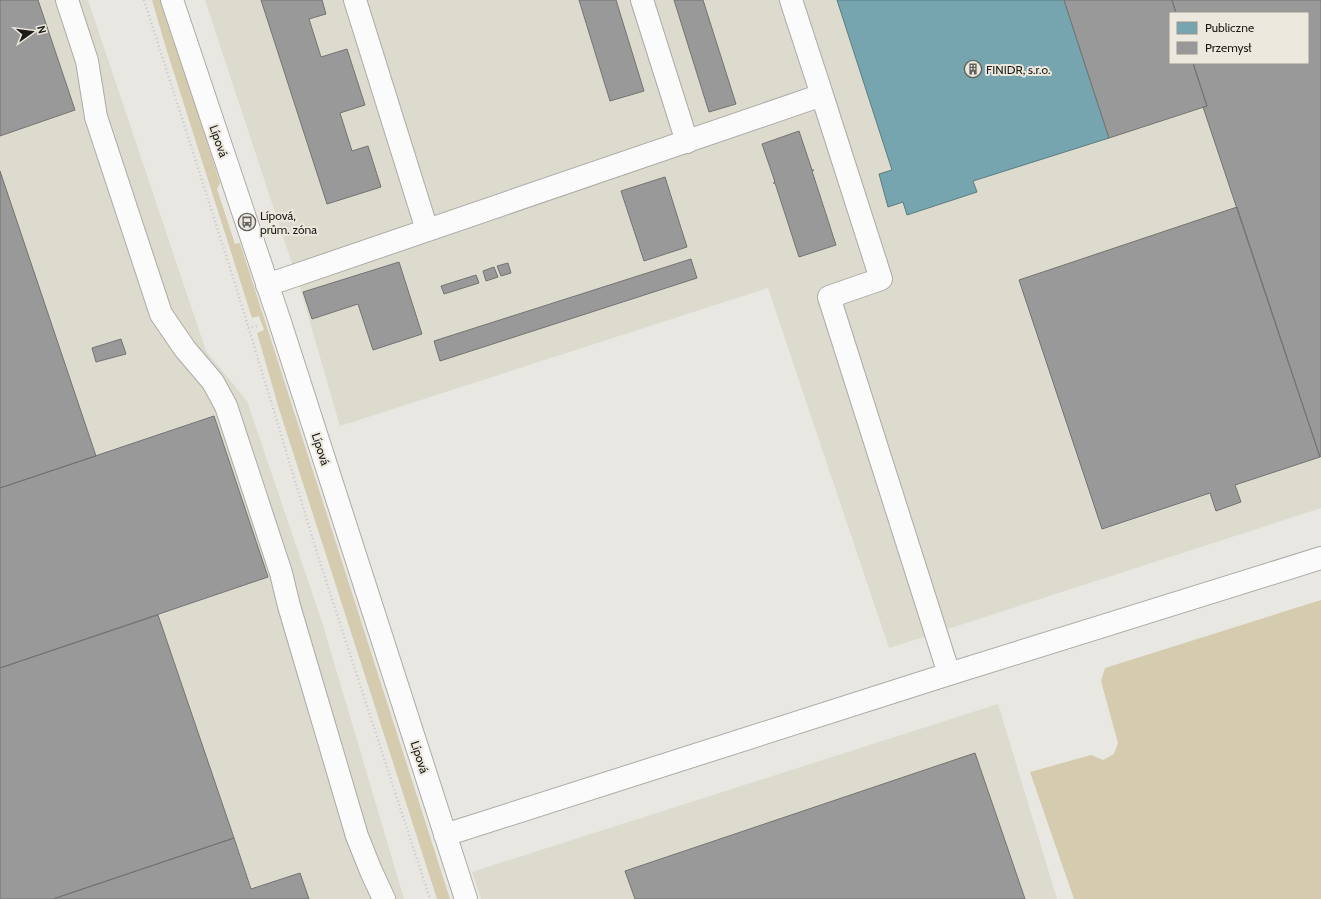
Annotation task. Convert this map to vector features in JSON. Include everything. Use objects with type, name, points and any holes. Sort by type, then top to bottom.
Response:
[{"type":"street","points":[[67,0],[87,61],[96,117],[161,314],[185,349],[213,382],[226,406],[281,573],[289,606],[357,836],[384,899]]},
{"type":"street","name":"Lípová","points":[[172,0],[267,284],[466,899]]},
{"type":"street","points":[[355,0],[427,230]]},
{"type":"street","points":[[642,0],[687,142]]},
{"type":"street","points":[[791,0],[881,279],[828,297],[949,674]]},
{"type":"street","points":[[267,284],[822,96]]},
{"type":"street","points":[[445,835],[949,674],[1321,558]]},
{"type":"path","points":[[144,0],[233,277],[318,556],[430,899]]},
{"type":"shaded area","points":[[0,0],[88,0],[206,351],[247,401],[322,622],[404,899],[0,899]]},
{"type":"shaded area","points":[[152,0],[162,0],[220,183],[217,189],[235,244],[240,243],[450,899],[437,899],[279,409],[257,333],[264,330],[259,316],[252,318]]},
{"type":"shaded area","points":[[205,0],[1321,0],[1321,508],[889,648],[768,288],[340,426],[301,291]]},
{"type":"shaded area","points":[[1321,600],[1321,899],[1074,899],[1030,772],[1091,755],[1103,760],[1114,754],[1118,743],[1101,681],[1105,668]]},
{"type":"shaded area","points":[[998,704],[1057,899],[481,899],[472,872]]},
{"type":"building: Publiczne","name":"FINIDR, s.r.o.","points":[[837,0],[1064,0],[1109,138],[973,181],[977,192],[907,215],[903,202],[888,207],[879,174],[892,170]]},
{"type":"building: Przemysł","points":[[0,0],[38,0],[75,110],[0,136]]},
{"type":"building: Przemysł","points":[[261,0],[322,0],[326,14],[309,19],[321,57],[347,49],[365,105],[340,113],[352,151],[368,146],[381,187],[327,204]]},
{"type":"building: Przemysł","points":[[579,0],[616,0],[644,91],[610,101]]},
{"type":"building: Przemysł","points":[[674,0],[703,0],[736,104],[709,112]]},
{"type":"building: Przemysł","points":[[1064,0],[1172,0],[1176,12],[1169,12],[1169,64],[1193,64],[1207,106],[1109,138]]},
{"type":"building: Przemysł","points":[[1172,0],[1321,0],[1320,457],[1203,107],[1207,106],[1193,64],[1309,64],[1309,12],[1176,12]]},
{"type":"building: Przemysł","points":[[799,131],[812,170],[814,170],[812,171],[836,245],[799,257],[775,183],[773,183],[775,182],[762,144]]},
{"type":"building: Przemysł","points":[[0,171],[96,456],[0,488]]},
{"type":"building: Przemysł","points":[[665,177],[687,247],[644,261],[621,191]]},
{"type":"building: Przemysł","points":[[1237,207],[1320,457],[1235,485],[1241,502],[1216,511],[1210,493],[1102,529],[1019,280]]},
{"type":"building: Przemysł","points":[[691,259],[697,278],[440,361],[434,341]]},
{"type":"building: Przemysł","points":[[399,262],[422,334],[373,350],[358,304],[312,319],[303,292]]},
{"type":"building: Przemysł","points":[[508,263],[511,273],[501,276],[497,266]]},
{"type":"building: Przemysł","points":[[494,267],[498,277],[486,281],[483,271]]},
{"type":"building: Przemysł","points":[[476,275],[479,283],[444,294],[441,286]]},
{"type":"building: Przemysł","points":[[121,339],[126,354],[96,362],[92,348]]},
{"type":"building: Przemysł","points":[[214,416],[268,577],[0,668],[0,488]]},
{"type":"building: Przemysł","points":[[158,615],[234,838],[53,899],[0,899],[0,668]]},
{"type":"building: Przemysł","points":[[975,753],[1025,899],[635,899],[625,871]]},
{"type":"building: Przemysł","points":[[234,838],[251,889],[300,873],[309,899],[53,899]]},
{"type":"place","name":"FINIDR, s.r.o.","points":[[973,69]]},
{"type":"place","name":"Lípová, prům. zóna","points":[[247,222]]}]
